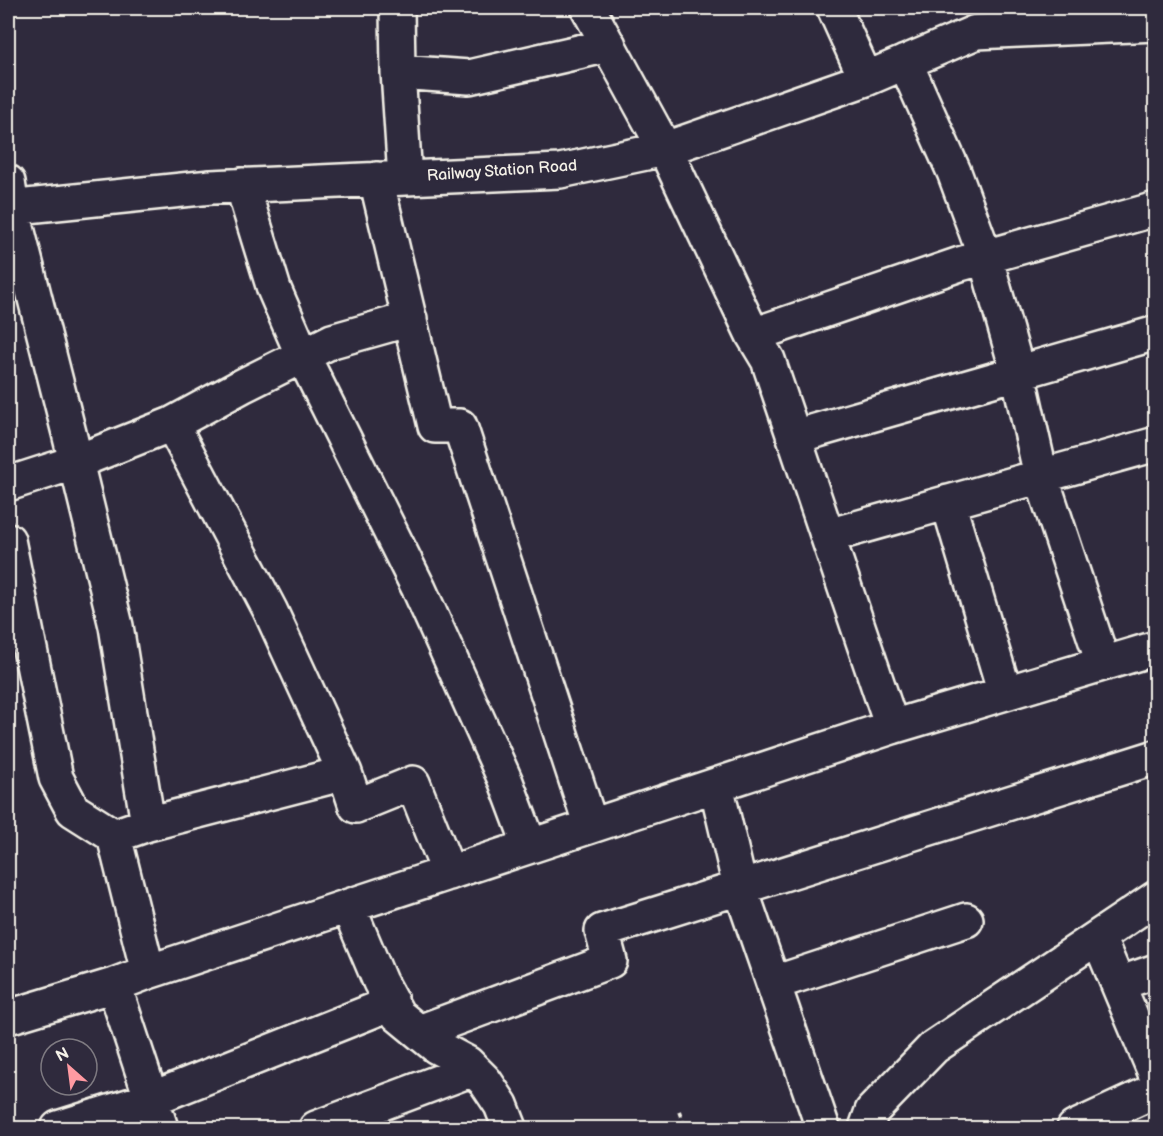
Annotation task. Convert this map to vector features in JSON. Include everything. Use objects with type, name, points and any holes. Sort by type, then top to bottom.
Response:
[{"type":"street","points":[[397,8],[398,72],[390,178],[410,319],[435,426],[460,426],[591,826]]},
{"type":"street","points":[[588,8],[665,149],[753,335],[768,360],[892,727]]},
{"type":"street","points":[[834,8],[866,79]]},
{"type":"street","name":"Railway Station Road","points":[[9,199],[242,185],[560,171],[665,149],[866,79],[976,32],[1155,24]]},
{"type":"street","points":[[398,72],[469,76],[609,45]]},
{"type":"street","points":[[905,62],[954,172],[985,256],[1017,373],[1041,476],[1103,663]]},
{"type":"street","points":[[242,185],[274,288],[303,356],[419,589],[506,782],[531,846]]},
{"type":"street","points":[[9,199],[116,626],[148,824]]},
{"type":"street","points":[[753,335],[985,256],[1155,209]]},
{"type":"street","points":[[8,484],[76,462],[172,424],[332,341],[410,319]]},
{"type":"street","points":[[794,437],[1155,333]]},
{"type":"street","points":[[172,424],[270,610],[345,773],[356,806],[413,783],[449,873]]},
{"type":"street","points":[[828,536],[1155,444]]},
{"type":"street","points":[[948,502],[1005,693]]},
{"type":"street","points":[[8,540],[56,778],[73,810],[114,836],[148,972]]},
{"type":"street","points":[[8,1017],[114,985],[892,727],[1155,648]]},
{"type":"street","points":[[419,1032],[610,961],[602,931],[1155,757]]},
{"type":"street","points":[[114,836],[148,824],[345,773]]},
{"type":"street","points":[[716,785],[740,887],[823,1128]]},
{"type":"street","points":[[866,1128],[872,1111],[934,1047],[1155,898]]},
{"type":"street","points":[[348,906],[380,982],[398,1015],[437,1047],[467,1062],[485,1081],[501,1106],[503,1126]]},
{"type":"street","points":[[774,983],[966,920]]},
{"type":"street","points":[[1098,937],[1155,1075]]},
{"type":"street","points":[[1118,984],[1155,971]]},
{"type":"street","points":[[114,985],[156,1114]]},
{"type":"street","points":[[58,1128],[156,1114],[392,1003]]},
{"type":"street","points":[[316,1128],[473,1069]]},
{"type":"street","points":[[1074,1128],[1155,1090]]},
{"type":"path","points":[[679,1111],[685,1128]]}]
